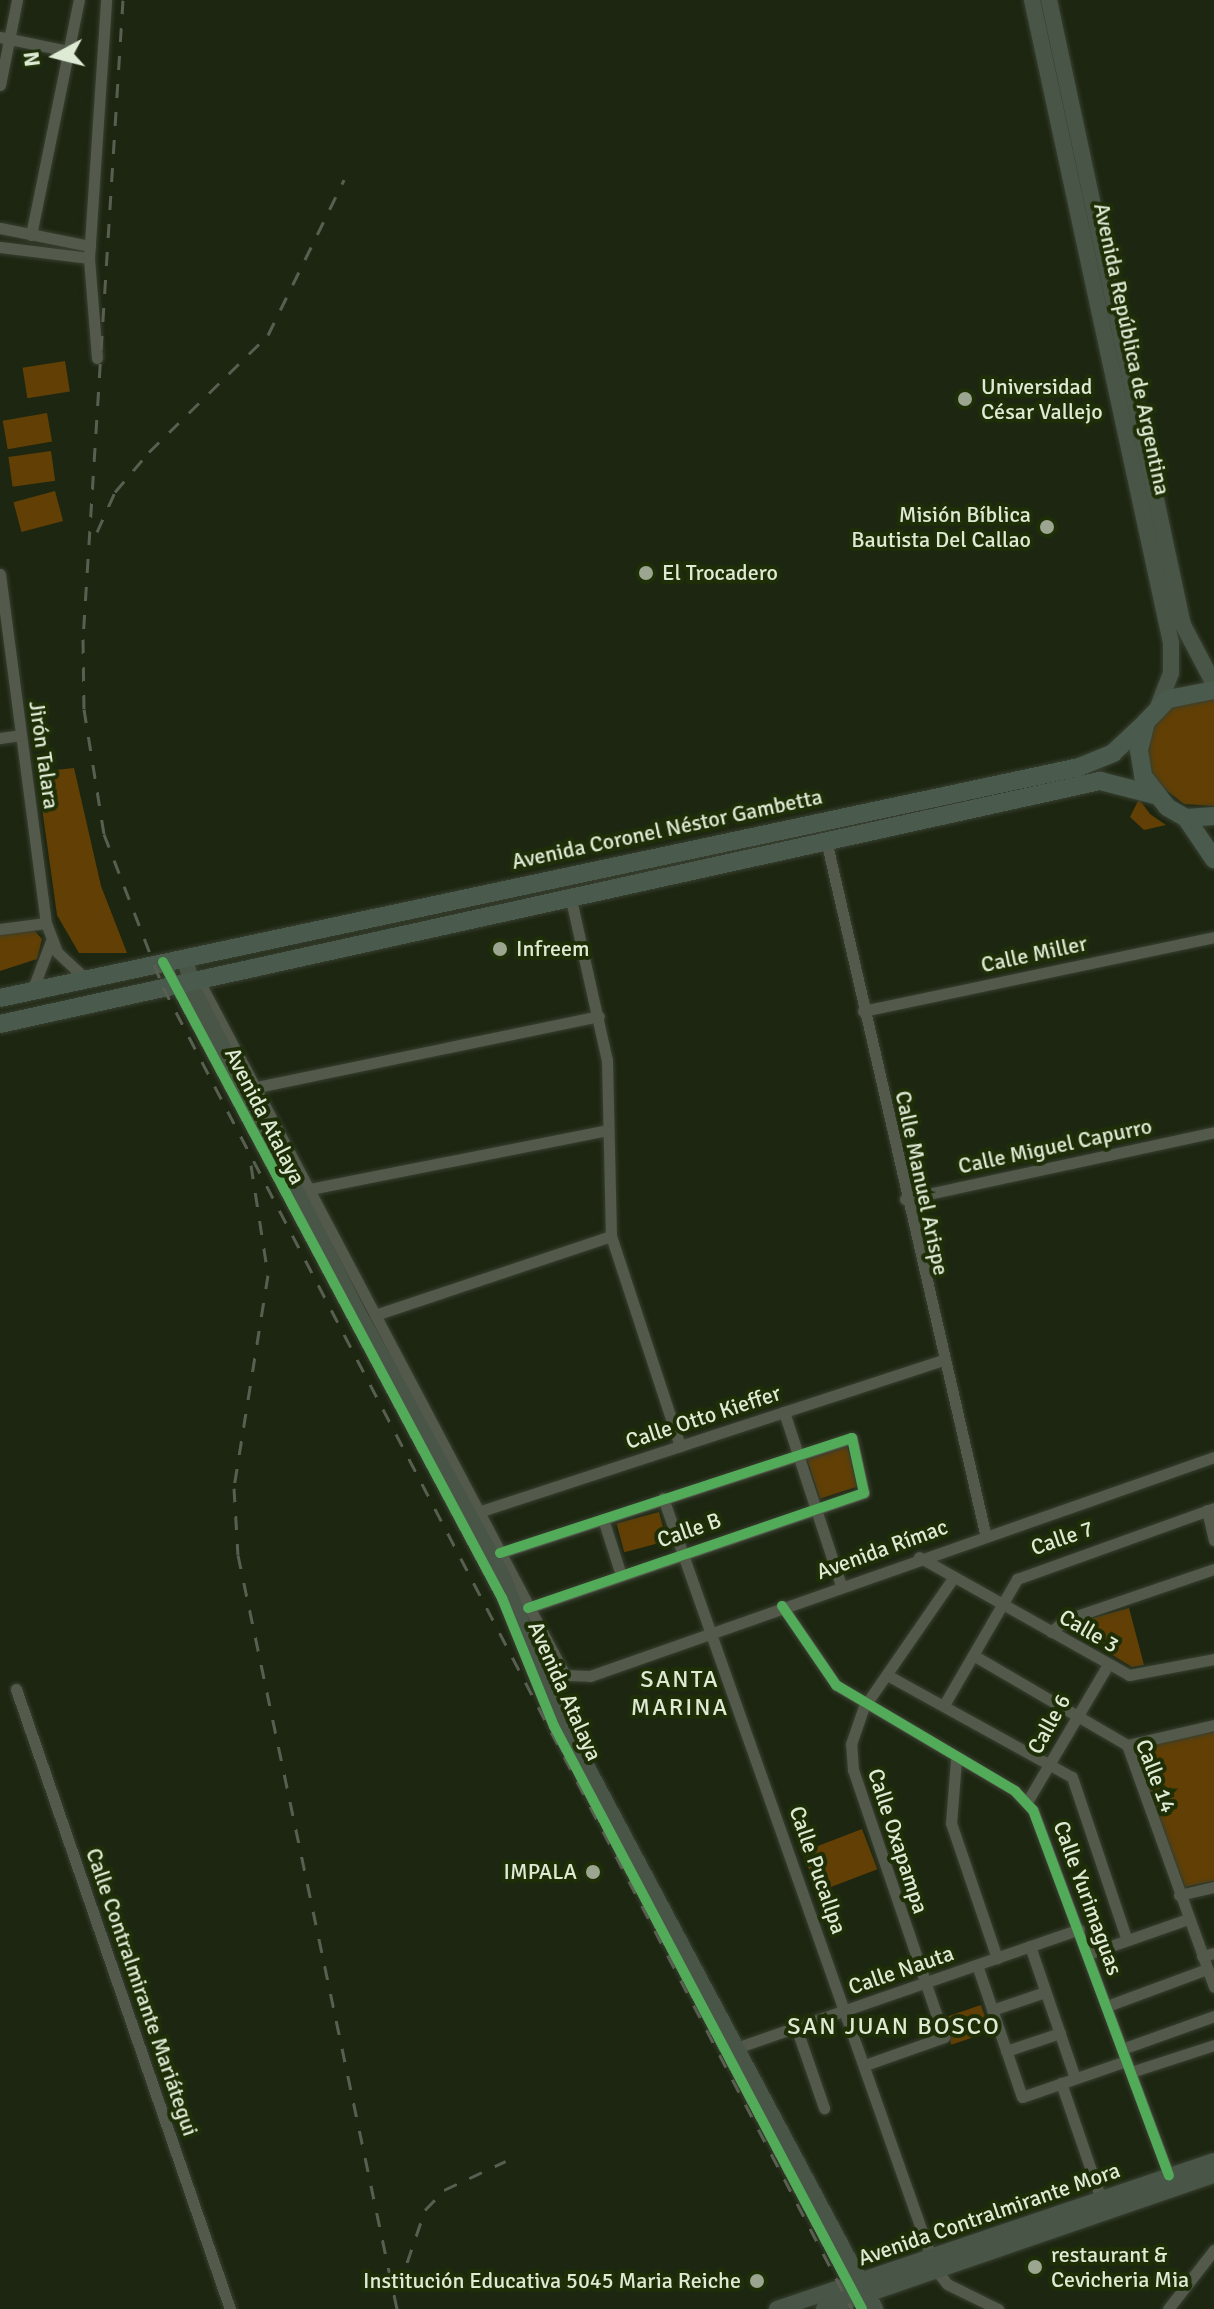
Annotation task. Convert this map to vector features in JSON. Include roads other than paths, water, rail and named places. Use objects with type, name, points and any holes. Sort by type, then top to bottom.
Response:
[{"type":"main road","name":"Avenida República de Argentina","points":[[1032,0],[1130,416],[1170,601],[1172,660],[1152,715]]},
{"type":"main road","name":"Avenida República de Argentina","points":[[1049,0],[1130,416]]},
{"type":"main road","name":"Avenida República de Argentina","points":[[1170,601],[1190,650],[1214,687]]},
{"type":"main road","points":[[1214,687],[1179,693],[1152,715],[1140,765],[1155,795],[1186,818],[1214,859]]},
{"type":"main road","name":"Avenida Coronel Néstor Gambetta","points":[[0,998],[1079,767],[1113,753],[1152,715]]},
{"type":"main road","name":"Avenida Coronel Néstor Gambetta","points":[[0,1024],[570,894],[1100,781],[1155,795]]},
{"type":"main road","points":[[1186,818],[1214,816]]},
{"type":"main road","name":"Avenida Atalaya","points":[[185,958],[188,981],[362,1320],[502,1575],[553,1701],[736,2048],[862,2296]]},
{"type":"main road","name":"Avenida Contralmirante Mora","points":[[824,2309],[1101,2199],[1214,2161]]},
{"type":"main road","name":"Avenida Contralmirante Mora","points":[[940,2262],[1214,2175]]},
{"type":"main road","name":"Avenida Contralmirante Mora","points":[[777,2309],[862,2296]]},
{"type":"street","points":[[0,85],[5,38],[17,0]]},
{"type":"street","points":[[31,235],[79,0]]},
{"type":"street","points":[[97,358],[90,252],[106,0]]},
{"type":"street","points":[[5,38],[68,51]]},
{"type":"street","points":[[0,228],[90,252]]},
{"type":"street","points":[[0,247],[90,252]]},
{"type":"street","name":"Jirón Talara","points":[[0,574],[46,923],[51,940],[86,979]]},
{"type":"street","points":[[0,738],[21,735]]},
{"type":"street","name":"Calle Manuel Arispe","points":[[826,840],[941,1361],[985,1533]]},
{"type":"street","points":[[570,894],[599,1016],[611,1236],[680,1446]]},
{"type":"street","points":[[0,929],[46,923]]},
{"type":"street","name":"Calle Miller","points":[[863,1011],[1214,937]]},
{"type":"street","points":[[32,991],[51,940]]},
{"type":"street","name":"Avenida Atalaya","points":[[163,962],[188,981],[257,1087],[565,1675]]},
{"type":"street","name":"Avenida Atalaya","points":[[188,981],[492,1579],[554,1726],[862,2296]]},
{"type":"street","points":[[257,1087],[599,1016]]},
{"type":"street","points":[[310,1189],[607,1130]]},
{"type":"street","name":"Calle Miguel Capurro","points":[[905,1199],[1214,1132]]},
{"type":"street","points":[[375,1315],[611,1236]]},
{"type":"street","name":"Calle Otto Kieffer","points":[[478,1512],[941,1361]]},
{"type":"street","points":[[784,1412],[841,1585]]},
{"type":"street","name":"Calle B","points":[[528,1608],[864,1493],[852,1438],[798,1452]]},
{"type":"street","points":[[500,1553],[798,1452]]},
{"type":"street","name":"Avenida Rímac","points":[[565,1675],[590,1676],[985,1533],[1214,1457]]},
{"type":"street","name":"Calle Pucallpa","points":[[663,1498],[865,2065],[940,2262]]},
{"type":"street","points":[[1211,1509],[1214,1540]]},
{"type":"street","name":"Calle 7","points":[[944,1705],[1002,1605],[1031,1569],[1211,1509]]},
{"type":"street","points":[[603,1519],[621,1575]]},
{"type":"street","points":[[919,1557],[953,1578]]},
{"type":"street","points":[[1051,1632],[1079,1614],[1214,1569]]},
{"type":"street","name":"Calle 3","points":[[953,1578],[1107,1666],[1138,1676],[1214,1659]]},
{"type":"street","name":"Calle Oxapampa","points":[[865,2065],[944,2037],[853,1770],[852,1732],[864,1707],[953,1578]]},
{"type":"street","name":"Calle Yurimaguas","points":[[782,1606],[815,1663],[864,1707],[1027,1802],[1079,1929],[1169,2176]]},
{"type":"street","name":"Calle 14","points":[[973,1655],[1127,1745],[1188,1919],[1208,1954],[1207,1969],[1214,1987]]},
{"type":"street","name":"Calle 6","points":[[1027,1802],[1107,1666]]},
{"type":"street","points":[[887,1675],[1072,1777],[1127,1940]]},
{"type":"street","name":"Calle Contralmirante Mariátegui","points":[[16,1689],[230,2309]]},
{"type":"street","points":[[1127,1745],[1214,1725]]},
{"type":"street","points":[[956,1760],[951,1823],[997,1958]]},
{"type":"street","points":[[1179,1895],[1214,1887]]},
{"type":"street","points":[[1088,1954],[1188,1919]]},
{"type":"street","name":"Calle Nauta","points":[[736,2048],[1079,1929]]},
{"type":"street","points":[[1030,1946],[1075,2078]]},
{"type":"street","points":[[977,1965],[1022,2097],[1126,2061],[1214,2045]]},
{"type":"street","points":[[1107,2006],[1207,1969]]},
{"type":"street","points":[[992,2010],[1045,1992]]},
{"type":"street","points":[[1126,2061],[1214,2016]]},
{"type":"street","points":[[796,2027],[824,2108]]},
{"type":"street","points":[[1006,2051],[1060,2033]]},
{"type":"street","points":[[1061,2083],[1101,2199]]},
{"type":"street","points":[[1168,2309],[1214,2250]]},
{"type":"street","points":[[940,2262],[947,2284],[998,2309]]},
{"type":"railway","points":[[123,0],[83,639],[84,709],[104,834],[163,987],[852,2309]]},
{"type":"railway","points":[[97,532],[115,492],[149,452],[268,335],[344,180]]},
{"type":"railway","points":[[251,1165],[268,1275],[234,1488],[238,1555],[397,2309]]},
{"type":"railway","points":[[398,2289],[425,2210],[444,2190],[506,2161]]},
{"type":"place","name":"Universidad César Vallejo","points":[[965,399]]},
{"type":"place","name":"Misión Bíblica Bautista Del Callao","points":[[1047,527]]},
{"type":"place","name":"El Trocadero","points":[[646,573]]},
{"type":"place","name":"Infreem","points":[[500,949]]},
{"type":"place","name":"IMPALA","points":[[593,1872]]},
{"type":"place","name":"restaurant & Cevicheria Mia","points":[[1035,2267]]},
{"type":"place","name":"Institución Educativa 5045 Maria Reiche","points":[[757,2281]]},
{"type":"district","name":"SANTA MARINA","points":[[680,1694]]},
{"type":"district","name":"SAN JUAN BOSCO","points":[[894,2027]]}]
